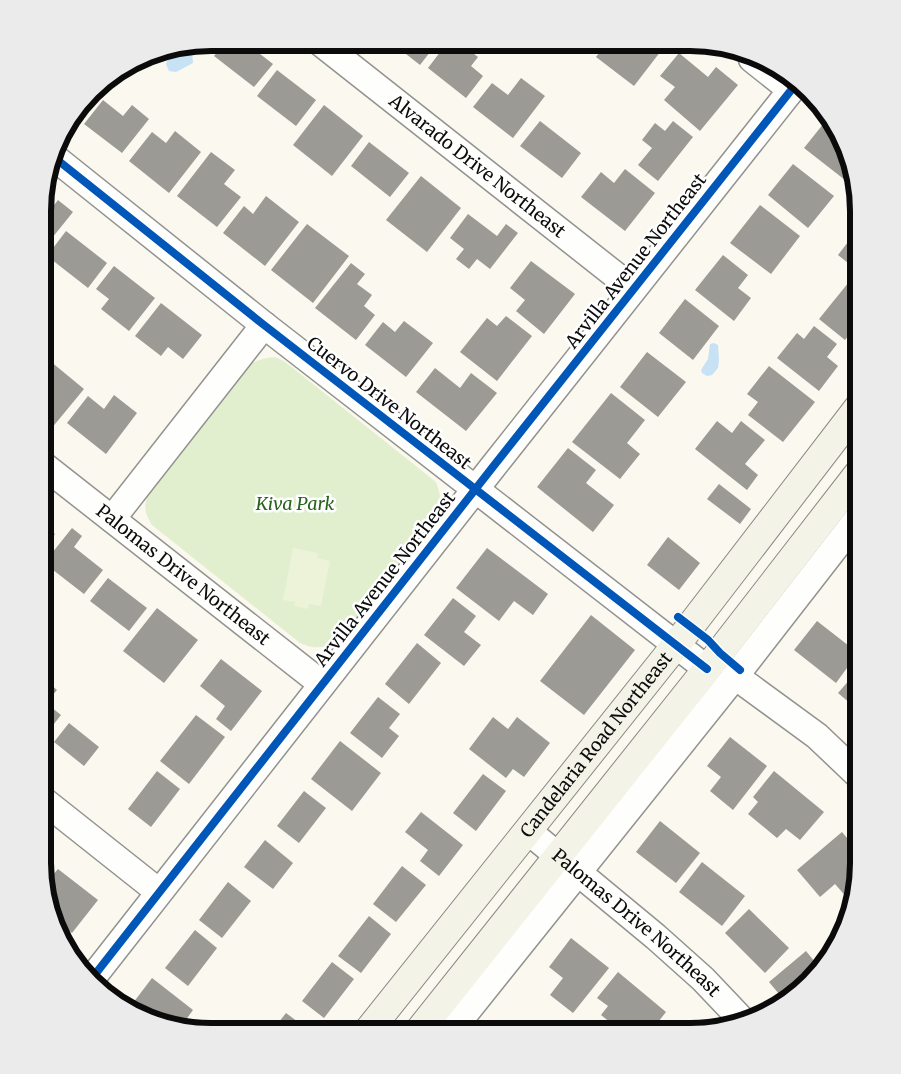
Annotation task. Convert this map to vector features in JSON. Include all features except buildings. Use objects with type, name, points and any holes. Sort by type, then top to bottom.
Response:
[{"type":"main road","name":"Candelaria Road Northeast","points":[[375,1022],[676,645],[850,419]]},
{"type":"main road","points":[[427,1022],[568,864],[707,669],[850,485]]},
{"type":"street","name":"Alvarado Drive Northeast","points":[[331,51],[633,289]]},
{"type":"street","name":"Arvilla Avenue Northeast","points":[[96,973],[475,488],[792,88]]},
{"type":"street","name":"Cuervo Drive Northeast","points":[[59,162],[264,325],[707,669]]},
{"type":"street","points":[[112,519],[264,325]]},
{"type":"street","name":"Palomas Drive Northeast","points":[[51,471],[322,684]]},
{"type":"street","points":[[457,1022],[568,864],[735,676],[850,529]]},
{"type":"street","points":[[735,676],[817,736],[849,767]]},
{"type":"street","points":[[51,806],[159,892]]},
{"type":"street","name":"Palomas Drive Northeast","points":[[528,831],[703,979],[737,1015]]},
{"type":"green space","name":"Kiva Park","points":[[275,357],[284,361],[436,482],[440,495],[440,504],[436,517],[340,639],[321,647],[311,647],[300,643],[152,525],[145,510],[147,497],[152,486],[245,367],[259,360]]},
{"type":"green space","points":[[293,548],[318,553],[317,558],[330,561],[321,606],[309,604],[308,609],[294,606],[295,602],[283,600]]},
{"type":"water","points":[[192,53],[193,63],[176,72],[169,71],[166,64],[168,59]]},
{"type":"water","points":[[710,344],[718,345],[718,368],[712,375],[707,376],[701,370],[708,359]]},
{"type":"cycle path","points":[[96,973],[792,89]]},
{"type":"cycle path","points":[[60,162],[264,325],[707,669]]},
{"type":"cycle path","points":[[678,617],[708,640],[740,670]]}]
